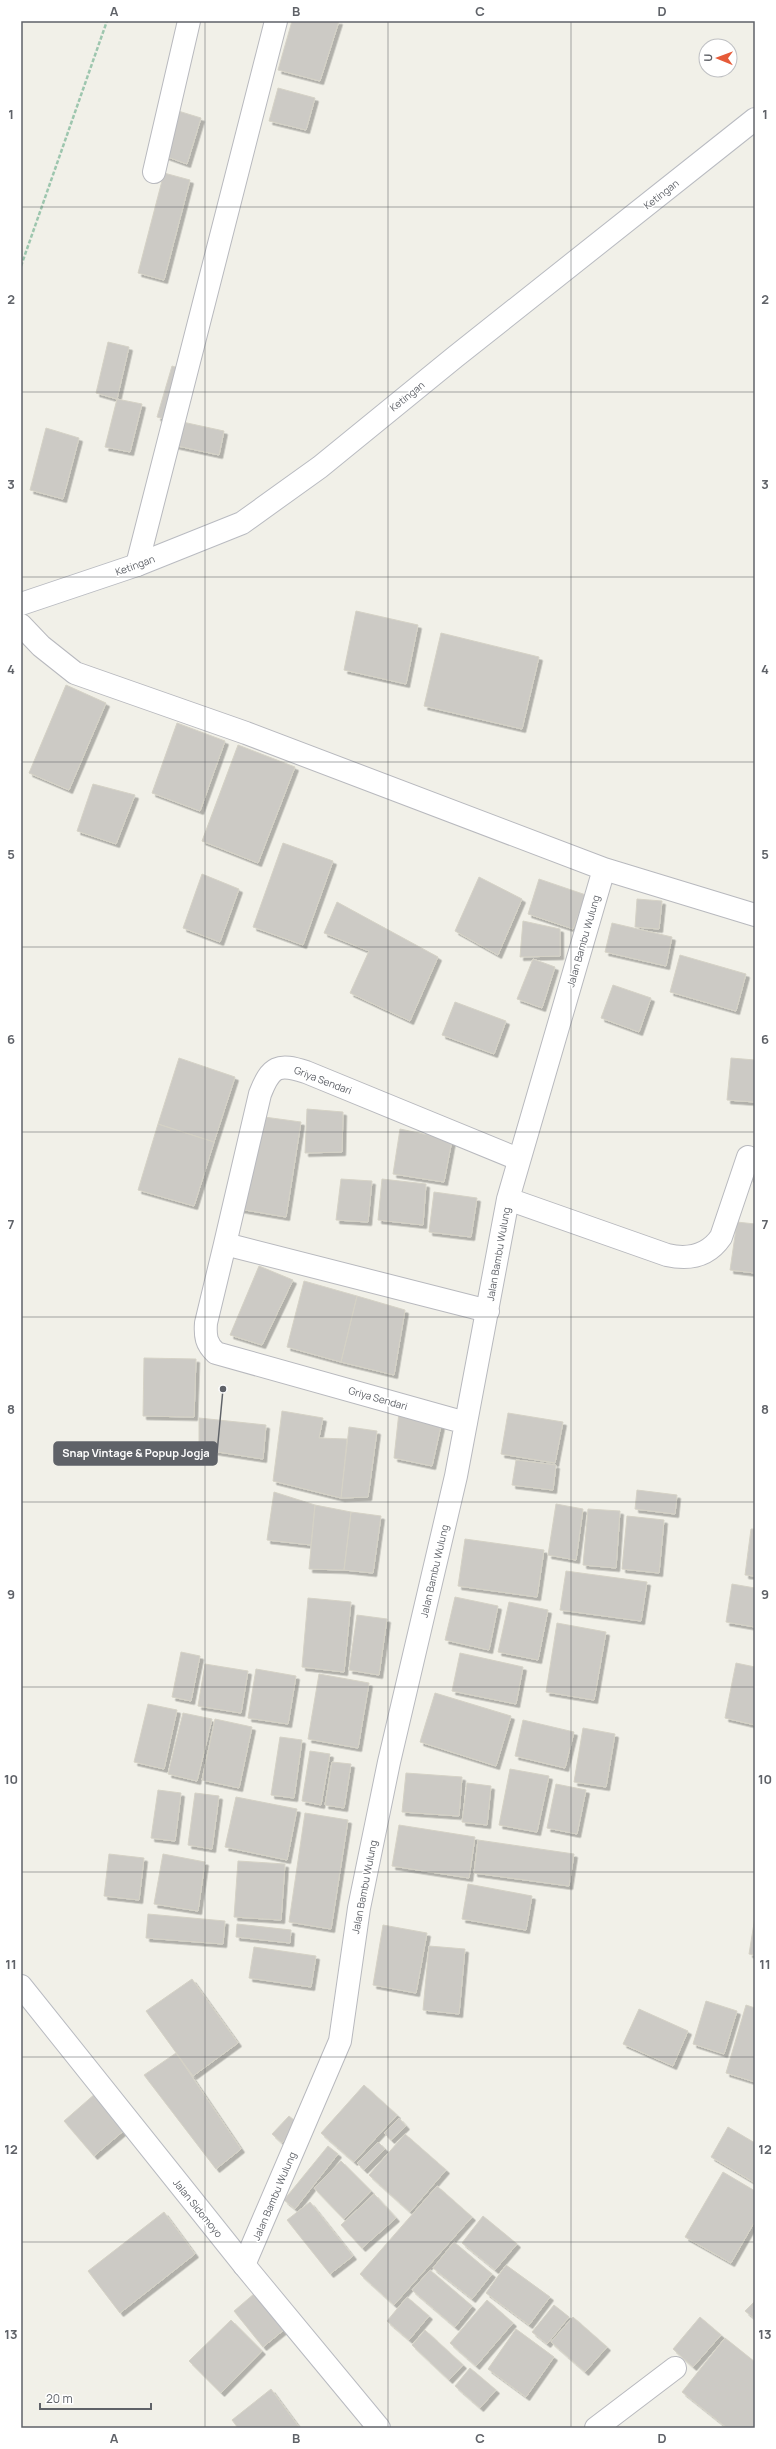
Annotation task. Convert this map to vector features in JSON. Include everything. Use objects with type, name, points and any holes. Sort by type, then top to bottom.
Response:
[{"type":"street","points":[[154,172],[189,21]]},
{"type":"street","points":[[138,565],[276,21]]},
{"type":"street","name":"Ketingan","points":[[21,604],[138,565],[242,523],[313,472],[755,119]]},
{"type":"street","points":[[21,625],[41,646],[75,673],[246,733],[604,869],[755,915]]},
{"type":"street","name":"Jalan Bambu Wulung","points":[[244,2265],[340,2041],[359,1908],[389,1762],[456,1476],[508,1199],[518,1159],[604,869]]},
{"type":"street","name":"Griya Sendari","points":[[466,1423],[216,1353],[210,1347],[205,1336],[206,1323],[260,1094],[270,1071],[278,1067],[291,1068],[306,1072],[518,1159]]},
{"type":"street","points":[[508,1199],[667,1255],[680,1258],[692,1257],[704,1253],[716,1245],[721,1237],[748,1157]]},
{"type":"street","points":[[225,1244],[488,1311]]},
{"type":"street","name":"Jalan Sidomoyo","points":[[21,1986],[244,2265],[379,2428]]},
{"type":"street","points":[[596,2428],[675,2368]]},
{"type":"path","points":[[21,266],[107,21]]},
{"type":"building","points":[[292,21],[339,21],[320,81],[278,70]]},
{"type":"building","points":[[278,88],[315,98],[306,130],[269,121]]},
{"type":"building","points":[[175,110],[201,118],[187,164],[162,155]]},
{"type":"building","points":[[164,173],[190,180],[164,280],[138,273]]},
{"type":"building","points":[[108,342],[129,347],[117,399],[96,393]]},
{"type":"building","points":[[172,366],[182,369],[168,420],[157,417]]},
{"type":"building","points":[[117,399],[142,404],[130,452],[105,447]]},
{"type":"building","points":[[178,421],[224,431],[219,455],[173,445]]},
{"type":"building","points":[[46,428],[79,438],[63,499],[30,490]]},
{"type":"building","points":[[356,611],[418,625],[406,684],[344,670]]},
{"type":"building","points":[[441,633],[539,657],[522,729],[424,706]]},
{"type":"building","points":[[66,685],[106,703],[69,790],[29,773]]},
{"type":"building","points":[[177,723],[225,741],[200,811],[152,793]]},
{"type":"building","points":[[238,745],[295,767],[258,863],[202,841]]},
{"type":"building","points":[[93,784],[135,795],[116,844],[77,831]]},
{"type":"building","points":[[283,843],[333,861],[303,945],[253,927]]},
{"type":"building","points":[[202,874],[239,889],[220,942],[183,928]]},
{"type":"building","points":[[479,877],[522,899],[498,955],[455,931]]},
{"type":"building","points":[[539,879],[586,895],[573,929],[528,914]]},
{"type":"building","points":[[637,899],[662,901],[659,929],[635,927]]},
{"type":"building","points":[[337,902],[438,957],[410,1021],[350,993],[369,951],[324,933]]},
{"type":"building","points":[[523,921],[560,929],[560,956],[520,957]]},
{"type":"building","points":[[612,923],[672,937],[666,966],[605,952]]},
{"type":"building","points":[[680,955],[746,974],[736,1011],[670,992]]},
{"type":"building","points":[[533,959],[555,967],[542,1008],[517,999]]},
{"type":"building","points":[[613,985],[651,998],[639,1032],[601,1018]]},
{"type":"building","points":[[455,1002],[506,1021],[494,1054],[442,1035]]},
{"type":"building","points":[[179,1058],[235,1077],[214,1142],[158,1124]]},
{"type":"building","points":[[731,1058],[755,1060],[755,1102],[727,1100]]},
{"type":"building","points":[[307,1109],[343,1112],[342,1152],[305,1153]]},
{"type":"building","points":[[257,1116],[301,1122],[286,1217],[239,1209]]},
{"type":"building","points":[[158,1124],[214,1142],[194,1206],[138,1190]]},
{"type":"building","points":[[400,1129],[452,1140],[444,1182],[393,1174]]},
{"type":"building","points":[[755,1168],[755,1183],[753,1182]]},
{"type":"building","points":[[341,1179],[372,1181],[368,1222],[336,1220]]},
{"type":"building","points":[[382,1179],[426,1184],[423,1225],[378,1220]]},
{"type":"building","points":[[434,1192],[477,1198],[471,1237],[429,1232]]},
{"type":"building","points":[[737,1222],[755,1224],[755,1273],[730,1270]]},
{"type":"building","points":[[259,1266],[293,1280],[262,1345],[230,1335]]},
{"type":"building","points":[[304,1281],[357,1296],[341,1362],[287,1347]]},
{"type":"building","points":[[357,1296],[405,1310],[394,1375],[341,1362]]},
{"type":"building","points":[[144,1358],[196,1359],[194,1417],[143,1416]]},
{"type":"building","points":[[282,1411],[323,1418],[319,1438],[347,1439],[341,1498],[273,1481]]},
{"type":"building","points":[[399,1412],[442,1421],[432,1466],[394,1458]]},
{"type":"building","points":[[508,1413],[563,1422],[555,1463],[501,1454]]},
{"type":"building","points":[[199,1418],[266,1425],[263,1459],[199,1449]]},
{"type":"building","points":[[349,1427],[377,1431],[368,1497],[341,1498]]},
{"type":"building","points":[[516,1460],[556,1465],[553,1490],[512,1485]]},
{"type":"building","points":[[637,1490],[677,1495],[675,1514],[635,1509]]},
{"type":"building","points":[[274,1492],[315,1505],[311,1545],[267,1540]]},
{"type":"building","points":[[556,1504],[583,1509],[576,1560],[548,1555]]},
{"type":"building","points":[[315,1505],[351,1512],[344,1570],[309,1569]]},
{"type":"building","points":[[588,1509],[620,1511],[616,1568],[583,1565]]},
{"type":"building","points":[[351,1512],[381,1516],[373,1573],[344,1570]]},
{"type":"building","points":[[627,1516],[664,1520],[659,1573],[622,1569]]},
{"type":"building","points":[[751,1529],[755,1529],[755,1576],[745,1575]]},
{"type":"building","points":[[465,1539],[544,1550],[537,1597],[458,1586]]},
{"type":"building","points":[[566,1571],[647,1582],[641,1621],[560,1610]]},
{"type":"building","points":[[732,1584],[755,1588],[755,1627],[726,1622]]},
{"type":"building","points":[[455,1597],[498,1606],[489,1650],[445,1640]]},
{"type":"building","points":[[308,1598],[351,1602],[344,1672],[302,1667]]},
{"type":"building","points":[[509,1602],[548,1610],[538,1660],[498,1652]]},
{"type":"building","points":[[357,1615],[387,1619],[379,1675],[349,1670]]},
{"type":"building","points":[[557,1623],[606,1632],[594,1700],[546,1692]]},
{"type":"building","points":[[181,1652],[200,1656],[191,1701],[172,1697]]},
{"type":"building","points":[[460,1653],[523,1667],[516,1704],[452,1691]]},
{"type":"building","points":[[736,1663],[755,1667],[755,1725],[725,1718]]},
{"type":"building","points":[[205,1664],[248,1671],[241,1713],[198,1706]]},
{"type":"building","points":[[256,1669],[296,1676],[288,1724],[248,1718]]},
{"type":"building","points":[[319,1674],[369,1683],[358,1748],[308,1739]]},
{"type":"building","points":[[435,1693],[511,1716],[496,1766],[420,1742]]},
{"type":"building","points":[[148,1704],[177,1710],[164,1769],[134,1762]]},
{"type":"building","points":[[183,1713],[212,1719],[197,1781],[168,1774]]},
{"type":"building","points":[[215,1719],[252,1727],[239,1788],[202,1780]]},
{"type":"building","points":[[523,1720],[574,1732],[565,1768],[515,1756]]},
{"type":"building","points":[[583,1728],[615,1734],[606,1787],[574,1782]]},
{"type":"building","points":[[280,1737],[302,1740],[294,1798],[271,1795]]},
{"type":"building","points":[[310,1751],[330,1754],[321,1805],[302,1801]]},
{"type":"building","points":[[332,1762],[351,1764],[344,1808],[325,1805]]},
{"type":"building","points":[[510,1769],[549,1776],[537,1832],[499,1825]]},
{"type":"building","points":[[406,1773],[462,1777],[459,1816],[402,1812]]},
{"type":"building","points":[[467,1783],[491,1786],[487,1825],[462,1822]]},
{"type":"building","points":[[556,1784],[586,1790],[577,1834],[547,1828]]},
{"type":"building","points":[[158,1790],[181,1793],[175,1841],[151,1838]]},
{"type":"building","points":[[195,1793],[219,1796],[212,1849],[188,1845]]},
{"type":"building","points":[[236,1797],[297,1809],[287,1860],[225,1847]]},
{"type":"building","points":[[305,1813],[348,1820],[331,1929],[289,1922]]},
{"type":"building","points":[[399,1825],[475,1837],[469,1878],[392,1866]]},
{"type":"building","points":[[478,1840],[574,1854],[569,1886],[474,1873]]},
{"type":"building","points":[[109,1854],[144,1858],[139,1900],[104,1896]]},
{"type":"building","points":[[163,1854],[205,1862],[198,1911],[154,1904]]},
{"type":"building","points":[[238,1861],[285,1864],[281,1920],[234,1917]]},
{"type":"building","points":[[468,1884],[532,1896],[526,1930],[462,1919]]},
{"type":"building","points":[[148,1914],[225,1921],[223,1944],[146,1938]]},
{"type":"building","points":[[755,1917],[755,1955],[749,1954]]},
{"type":"building","points":[[237,1924],[291,1930],[290,1943],[236,1937]]},
{"type":"building","points":[[383,1925],[427,1933],[416,1993],[373,1985]]},
{"type":"building","points":[[429,1946],[465,1949],[459,2014],[423,2010]]},
{"type":"building","points":[[254,1947],[316,1956],[311,1987],[249,1978]]},
{"type":"building","points":[[192,1979],[238,2043],[193,2076],[146,2011]]},
{"type":"building","points":[[706,2001],[737,2011],[724,2054],[693,2044]]},
{"type":"building","points":[[746,2005],[755,2008],[755,2082],[726,2073]]},
{"type":"building","points":[[639,2009],[688,2031],[673,2066],[623,2044]]},
{"type":"building","points":[[176,2053],[241,2149],[216,2169],[144,2075]]},
{"type":"building","points":[[364,2085],[397,2115],[354,2162],[321,2133]]},
{"type":"building","points":[[96,2093],[127,2128],[94,2156],[64,2121]]},
{"type":"building","points":[[289,2116],[299,2124],[282,2143],[272,2134]]},
{"type":"building","points":[[399,2118],[406,2126],[391,2140],[384,2133]]},
{"type":"building","points":[[728,2127],[755,2143],[755,2183],[711,2157]]},
{"type":"building","points":[[405,2134],[446,2170],[410,2212],[369,2175]]},
{"type":"building","points":[[378,2142],[385,2149],[364,2170],[357,2163]]},
{"type":"building","points":[[328,2146],[338,2154],[295,2209],[284,2200]]},
{"type":"building","points":[[341,2161],[371,2191],[344,2219],[314,2188]]},
{"type":"building","points":[[723,2172],[755,2191],[755,2221],[731,2263],[685,2237]]},
{"type":"building","points":[[437,2186],[472,2217],[394,2305],[360,2274]]},
{"type":"building","points":[[374,2194],[396,2218],[362,2248],[341,2225]]},
{"type":"building","points":[[310,2202],[353,2256],[330,2274],[287,2220]]},
{"type":"building","points":[[164,2212],[195,2254],[120,2313],[88,2271]]},
{"type":"building","points":[[483,2216],[517,2244],[495,2270],[462,2243]]},
{"type":"building","points":[[454,2242],[492,2274],[472,2299],[433,2268]]},
{"type":"building","points":[[506,2265],[550,2297],[529,2325],[486,2293]]},
{"type":"building","points":[[430,2270],[472,2306],[455,2327],[412,2290]]},
{"type":"building","points":[[255,2293],[285,2329],[263,2347],[234,2311]]},
{"type":"building","points":[[407,2297],[429,2316],[409,2340],[387,2321]]},
{"type":"building","points":[[487,2300],[513,2323],[476,2366],[450,2343]]},
{"type":"building","points":[[755,2301],[755,2319],[745,2311]]},
{"type":"building","points":[[554,2305],[569,2317],[547,2344],[532,2332]]},
{"type":"building","points":[[573,2317],[607,2347],[585,2372],[551,2342]]},
{"type":"building","points":[[700,2317],[721,2335],[693,2367],[673,2349]]},
{"type":"building","points":[[231,2320],[262,2351],[221,2393],[189,2361]]},
{"type":"building","points":[[516,2329],[554,2357],[526,2397],[488,2369]]},
{"type":"building","points":[[425,2330],[463,2365],[449,2380],[412,2345]]},
{"type":"building","points":[[725,2338],[755,2362],[755,2428],[727,2428],[682,2392]]},
{"type":"building","points":[[470,2368],[496,2390],[480,2408],[455,2386]]},
{"type":"building","points":[[271,2389],[299,2427],[238,2428],[232,2420]]},
{"type":"place","name":"Snap Vintage & Popup Jogja","points":[[223,1389]]}]
